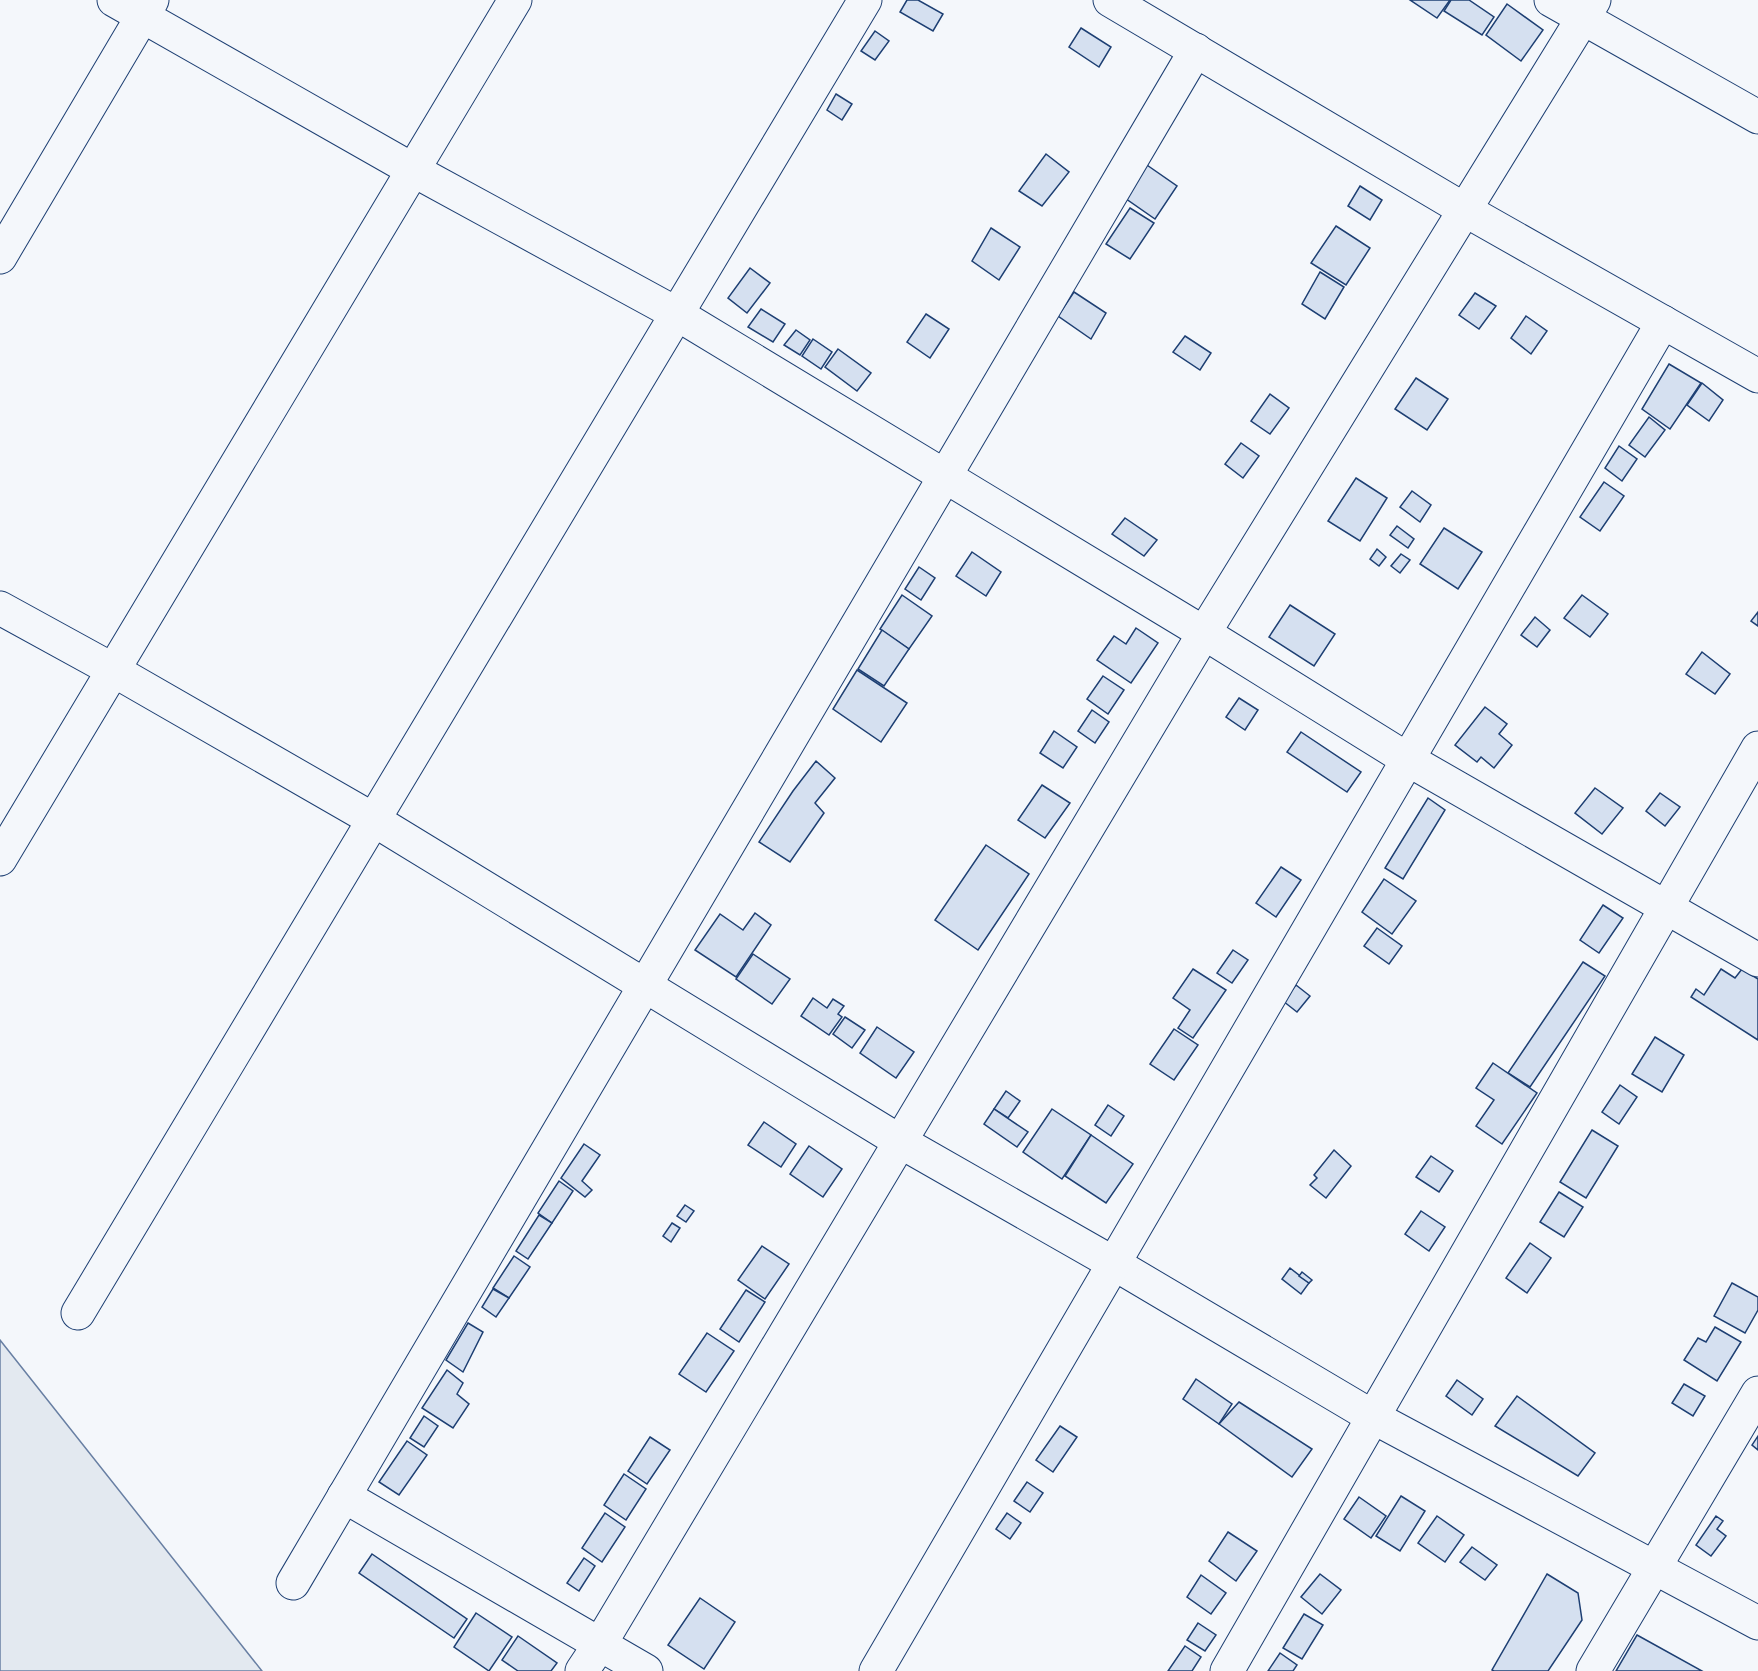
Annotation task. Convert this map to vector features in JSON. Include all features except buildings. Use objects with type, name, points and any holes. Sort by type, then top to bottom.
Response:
[{"type":"street","points":[[114,0],[147,8],[413,170],[677,314],[1204,633],[1407,759],[1758,960]]},
{"type":"street","points":[[0,859],[515,0]]},
{"type":"street","points":[[78,1313],[865,0]]},
{"type":"street","points":[[1110,0],[1465,210],[1758,376]]},
{"type":"street","points":[[1551,0],[1589,9],[1758,117]]},
{"type":"street","points":[[0,257],[147,8]]},
{"type":"street","points":[[582,1671],[1204,633],[1589,9]]},
{"type":"street","points":[[293,1583],[1196,50]]},
{"type":"street","points":[[876,1671],[1663,322]]},
{"type":"street","points":[[0,608],[374,820],[901,1142],[1113,1263],[1373,1417],[1758,1623]]},
{"type":"street","points":[[1227,1671],[1758,748]]},
{"type":"street","points":[[1593,1671],[1758,1393]]},
{"type":"street","points":[[344,1496],[646,1671]]},
{"type":"shaded area","points":[[0,1340],[262,1671],[0,1671]]}]
